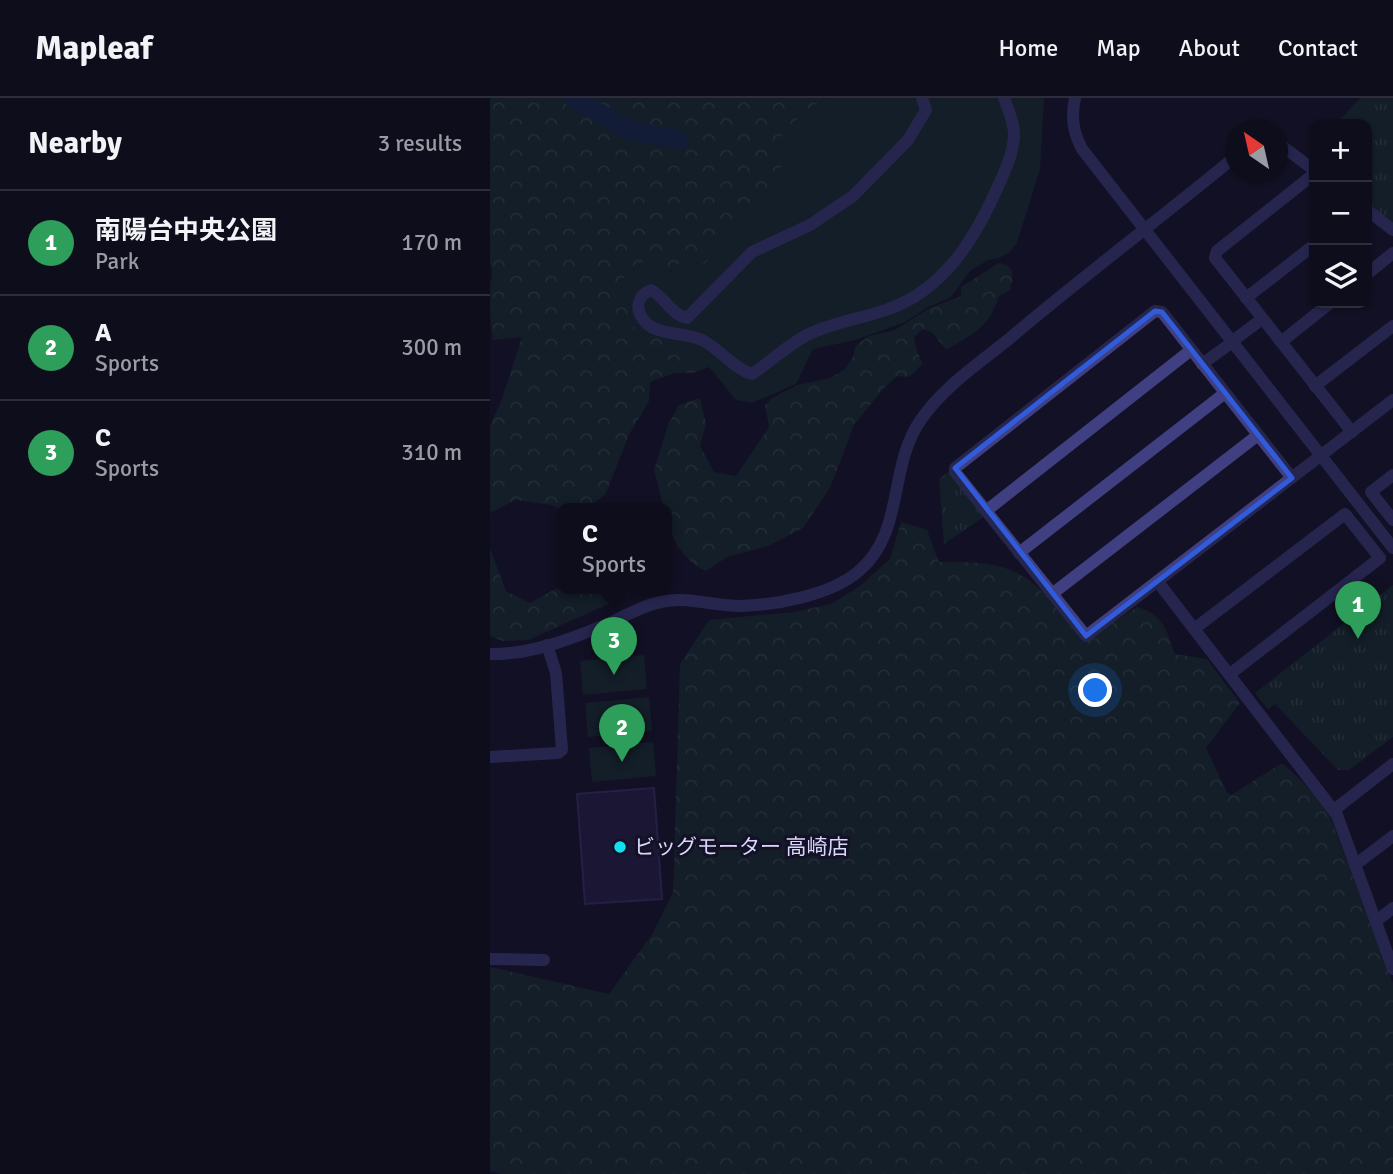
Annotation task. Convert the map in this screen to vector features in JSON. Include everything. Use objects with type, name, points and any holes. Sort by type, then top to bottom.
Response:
[{"type":"street","points":[[922,98],[926,110],[908,140],[853,196],[810,225],[752,252],[687,318],[672,311],[657,293],[651,290],[644,293],[639,298],[638,306],[644,320],[658,329],[700,339],[752,374],[807,335],[888,310],[912,298],[933,284],[951,265],[974,234],[991,202],[1006,168],[1014,138],[1004,98]]},
{"type":"street","points":[[1075,98],[1075,136],[1082,149],[1393,548]]},
{"type":"street","points":[[1288,151],[1309,168]]},
{"type":"street","points":[[490,654],[547,645],[592,630],[660,601],[688,599],[739,606],[789,599],[836,588],[861,570],[877,551],[889,528],[905,453],[919,422],[944,393],[1068,289],[1225,165]]},
{"type":"street","points":[[1309,176],[1217,251],[1215,258],[1352,432]]},
{"type":"street","points":[[1372,214],[1393,230]]},
{"type":"street","points":[[1246,298],[1309,249]]},
{"type":"street","points":[[1372,270],[1393,253]]},
{"type":"street","points":[[1280,342],[1324,308]]},
{"type":"street","points":[[1292,478],[1161,312],[1155,311],[955,468],[955,472],[1086,636],[1321,457],[1393,400]]},
{"type":"street","points":[[1238,337],[1262,319]]},
{"type":"street","points":[[1315,386],[1393,326]]},
{"type":"street","points":[[1202,364],[1227,346]]},
{"type":"street","points":[[986,511],[1191,350]]},
{"type":"street","points":[[1019,553],[1225,393]]},
{"type":"street","points":[[1052,594],[1258,435]]},
{"type":"street","points":[[1393,475],[1371,492],[1393,520]]},
{"type":"street","points":[[1194,629],[1345,514],[1380,558],[1230,674]]},
{"type":"street","points":[[1158,582],[1334,810],[1393,969]]},
{"type":"street","points":[[490,757],[558,753],[562,750],[556,673],[547,645]]},
{"type":"street","points":[[1334,810],[1393,764]]},
{"type":"street","points":[[1355,865],[1393,836]]},
{"type":"street","points":[[1376,921],[1393,908]]},
{"type":"street","points":[[490,959],[544,960]]},
{"type":"highlighted area","points":[[1155,311],[1162,312],[1292,478],[1086,636],[955,468]]},
{"type":"green space","points":[[490,98],[825,98],[789,126],[781,138],[781,167],[767,193],[745,224],[712,246],[712,257],[703,265],[685,258],[666,275],[646,260],[625,274],[620,293],[631,307],[630,325],[683,349],[709,367],[693,373],[675,373],[650,382],[649,401],[630,433],[605,495],[594,503],[556,503],[556,508],[515,500],[490,513],[490,426],[502,399],[522,337],[493,340]]},
{"type":"green space","points":[[825,98],[1044,98],[1040,169],[1017,243],[1010,252],[988,260],[970,271],[950,298],[928,307],[905,322],[856,340],[813,349],[796,384],[752,403],[736,400],[709,367],[630,325],[631,308],[620,293],[625,274],[646,260],[671,272],[673,267],[685,258],[703,265],[712,257],[712,246],[745,224],[781,167],[780,138],[788,126]]},
{"type":"green space","points":[[1360,98],[1393,98],[1393,226],[1372,211],[1372,119],[1341,119]]},
{"type":"green space","points":[[999,263],[1012,272],[1010,290],[999,296],[985,323],[965,339],[946,350],[933,333],[923,329],[914,337],[923,364],[909,377],[897,376],[854,425],[830,488],[803,528],[768,546],[727,557],[706,571],[690,561],[672,535],[672,503],[662,503],[654,470],[668,425],[679,405],[700,398],[706,424],[700,446],[714,472],[736,476],[769,427],[765,405],[772,398],[797,385],[830,378],[845,369],[853,357],[856,345],[869,336],[895,330],[930,308],[961,296],[961,287]]},
{"type":"green space","points":[[951,470],[985,516],[944,544],[939,479]]},
{"type":"green space","points":[[901,522],[927,530],[939,562],[994,565],[1024,577],[1048,598],[1083,642],[1137,607],[1153,614],[1163,624],[1175,654],[1207,659],[1240,703],[1206,748],[1227,792],[1231,795],[1282,763],[1325,809],[1330,816],[1393,983],[1393,1174],[502,1174],[490,1171],[490,967],[609,994],[653,933],[673,892],[680,664],[709,620],[794,612],[831,604],[860,586],[890,559]]},
{"type":"green space","points":[[490,548],[506,591],[530,603],[556,589],[556,594],[631,594],[528,640],[503,641],[490,636]]},
{"type":"green space","points":[[1393,585],[1393,737],[1349,770],[1338,770],[1275,704],[1268,709],[1255,693]]},
{"type":"green space","points":[[644,655],[647,689],[583,695],[580,661]]},
{"type":"green space","points":[[649,697],[652,731],[588,737],[585,703]]},
{"type":"green space","points":[[653,742],[656,776],[592,782],[589,748]]},
{"type":"building","name":"ビッグモーター 高崎店","points":[[654,788],[662,899],[585,904],[577,794]]},
{"type":"waterway","points":[[573,98],[627,129],[679,140]]},
{"type":"place","name":"南陽台中央公園","points":[[1358,639]]},
{"type":"place","name":"C","points":[[614,675]]},
{"type":"place","name":"A","points":[[622,762]]},
{"type":"place","name":"ビッグモーター 高崎店","points":[[620,847]]}]
